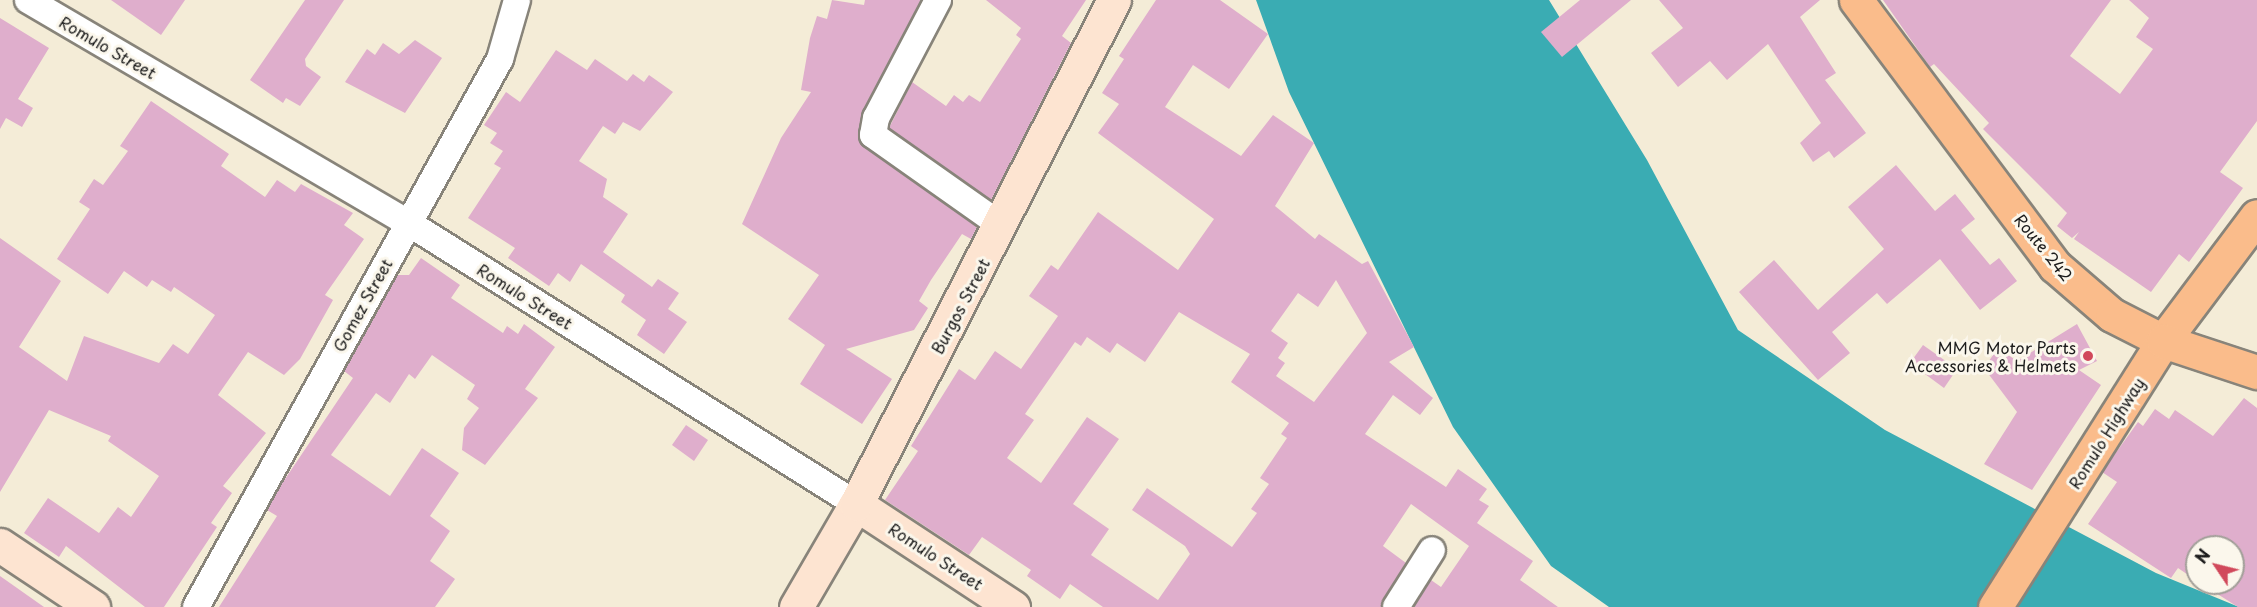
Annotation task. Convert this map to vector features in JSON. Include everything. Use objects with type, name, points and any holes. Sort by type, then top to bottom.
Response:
[{"type":"main road","name":"Route 242","points":[[1856,0],[2055,266],[2112,315],[2163,341]]},
{"type":"main road","points":[[2257,216],[2163,341],[2257,372]]},
{"type":"main road","name":"Romulo Highway","points":[[1995,607],[2163,341]]},
{"type":"street","name":"Romulo Street","points":[[28,0],[407,222],[856,504],[1013,607]]},
{"type":"street","name":"Gomez Street","points":[[196,607],[407,222],[500,59],[517,0]]},
{"type":"street","points":[[938,0],[876,118],[873,135],[1002,226]]},
{"type":"street","name":"Burgos Street","points":[[796,607],[856,504],[1002,226],[1092,35],[1114,0]]},
{"type":"street","points":[[0,545],[93,607]]},
{"type":"street","points":[[1396,607],[1432,550]]},
{"type":"water","points":[[1256,0],[1549,0],[1647,160],[1738,330],[1885,430],[2156,573],[2185,585],[2185,595],[2210,595],[2239,607],[1609,607],[1551,566],[1453,427],[1289,92]]},
{"type":"building","points":[[111,0],[185,0],[161,35]]},
{"type":"building","points":[[305,0],[344,0],[305,59],[306,66],[321,77],[300,106],[286,98],[283,103],[250,80]]},
{"type":"building","points":[[832,0],[864,5],[865,0],[921,0],[863,111],[859,140],[977,227],[971,239],[962,234],[931,280],[919,301],[928,308],[914,330],[846,349],[892,379],[862,424],[800,384],[825,345],[788,319],[819,275],[742,224],[781,138],[811,92],[801,90],[810,38],[817,16],[827,19]]},
{"type":"building","points":[[986,0],[1086,0],[1062,36],[1071,43],[991,200],[889,128],[912,82],[946,106],[954,95],[963,102],[969,95],[980,102],[1021,39],[1016,35],[1021,28]]},
{"type":"building","points":[[1156,0],[1220,0],[1268,34],[1229,89],[1193,65],[1165,107],[1241,156],[1273,115],[1314,143],[1275,206],[1315,239],[1319,234],[1362,264],[1368,261],[1414,347],[1389,362],[1433,398],[1420,415],[1393,395],[1365,434],[1446,487],[1458,469],[1487,489],[1479,500],[1489,506],[1477,523],[1533,561],[1520,580],[1558,607],[1414,607],[1431,580],[1441,587],[1469,546],[1411,504],[1383,546],[1406,563],[1381,607],[1103,607],[1070,584],[1060,599],[1027,576],[1031,570],[982,537],[969,555],[885,500],[918,451],[911,446],[959,369],[975,380],[995,351],[1021,369],[1058,316],[1029,296],[1051,265],[1058,270],[1098,212],[1178,270],[1214,219],[1098,133],[1119,104],[1102,93],[1124,59],[1119,56]],"holes":[[[1336,280],[1367,333],[1314,402],[1276,376],[1285,363],[1278,358],[1288,343],[1271,331],[1298,293],[1318,307]],[[1179,312],[1250,354],[1231,382],[1289,423],[1281,434],[1287,438],[1260,478],[1269,484],[1251,509],[1257,513],[1232,547],[1147,488],[1132,510],[1185,546],[1190,554],[1158,600],[1091,555],[1109,529],[1073,504],[1119,439],[1087,417],[1041,483],[1007,458],[1034,420],[1025,414],[1075,342],[1081,346],[1087,337],[1110,353],[1117,343],[1145,362]]]},
{"type":"building","points":[[1580,0],[1631,0],[1562,57],[1541,32]]},
{"type":"building","points":[[1659,0],[1820,0],[1800,17],[1836,73],[1825,80],[1866,133],[1834,158],[1829,151],[1813,162],[1800,143],[1821,123],[1768,44],[1727,80],[1710,61],[1678,87],[1651,53],[1683,28]]},
{"type":"building","points":[[1883,0],[2111,0],[2070,56],[2120,94],[2153,49],[2136,37],[2149,18],[2129,0],[2257,0],[2257,121],[2220,172],[2243,188],[2189,262],[2179,254],[2151,292],[2074,239],[2079,232],[2072,238],[2057,226],[2067,213],[1983,129],[1989,123],[1934,64],[1930,67]]},
{"type":"building","points":[[0,18],[49,48],[18,99],[33,108],[22,127],[6,118],[0,129]]},
{"type":"building","points":[[415,40],[442,58],[405,113],[345,82],[367,49],[375,55],[383,43],[399,54]]},
{"type":"building","points":[[556,50],[587,70],[595,59],[627,81],[633,74],[644,82],[649,75],[673,92],[640,131],[623,122],[615,134],[603,126],[579,161],[607,179],[603,197],[628,214],[603,252],[652,287],[658,279],[679,293],[668,309],[687,322],[664,354],[637,335],[646,320],[621,302],[625,295],[581,264],[570,282],[558,273],[549,286],[508,258],[515,248],[468,218],[501,168],[494,164],[503,151],[490,143],[497,133],[484,125],[506,92],[520,102]]},
{"type":"building","points":[[151,101],[229,154],[221,166],[265,197],[277,180],[295,192],[301,184],[353,213],[344,225],[364,239],[325,295],[333,300],[300,359],[284,375],[248,352],[218,395],[266,433],[223,486],[232,493],[211,523],[217,527],[164,607],[145,607],[66,546],[59,557],[24,533],[48,498],[99,533],[118,507],[131,517],[159,476],[108,441],[111,436],[49,410],[0,492],[0,238],[61,281],[19,347],[67,381],[84,336],[159,363],[173,344],[188,354],[215,315],[174,287],[171,292],[152,280],[147,287],[124,271],[108,294],[57,259],[90,209],[79,202],[94,179],[103,185],[128,151],[120,146]]},
{"type":"building","points":[[1896,165],[1935,211],[1955,194],[1975,219],[1961,230],[1990,265],[1999,258],[2017,281],[1980,310],[1940,259],[1887,304],[1877,293],[1832,332],[1850,353],[1818,380],[1739,292],[1774,260],[1818,310],[1884,249],[1848,207]]},
{"type":"building","points":[[421,258],[460,285],[451,298],[503,333],[507,326],[518,334],[524,324],[555,347],[525,389],[538,398],[485,465],[462,450],[464,428],[479,408],[467,399],[475,385],[432,355],[415,379],[409,374],[390,403],[376,393],[331,455],[390,496],[422,448],[459,473],[430,516],[450,531],[430,561],[455,579],[435,607],[219,607],[277,516],[267,510],[277,491],[353,378],[344,371],[397,275],[409,275]]},
{"type":"building","points":[[2077,324],[2097,361],[2079,370],[2101,385],[2032,490],[1984,464],[2017,412],[1984,368],[1998,348],[2017,361]]},
{"type":"building","points":[[1923,345],[1957,369],[1944,388],[1910,363]]},
{"type":"building","points":[[2244,398],[2257,408],[2257,607],[2238,607],[2219,595],[2245,595],[2245,535],[2185,535],[2185,573],[2178,568],[2171,578],[2088,524],[2117,482],[2102,472],[2138,422],[2143,426],[2155,409],[2169,419],[2175,410],[2213,436]]},
{"type":"building","points":[[686,425],[708,440],[694,461],[672,445]]},
{"type":"building","points":[[0,576],[44,607],[0,607]]},
{"type":"place","name":"MMG Motor Parts Accessories & Helmets","points":[[2088,356]]}]
